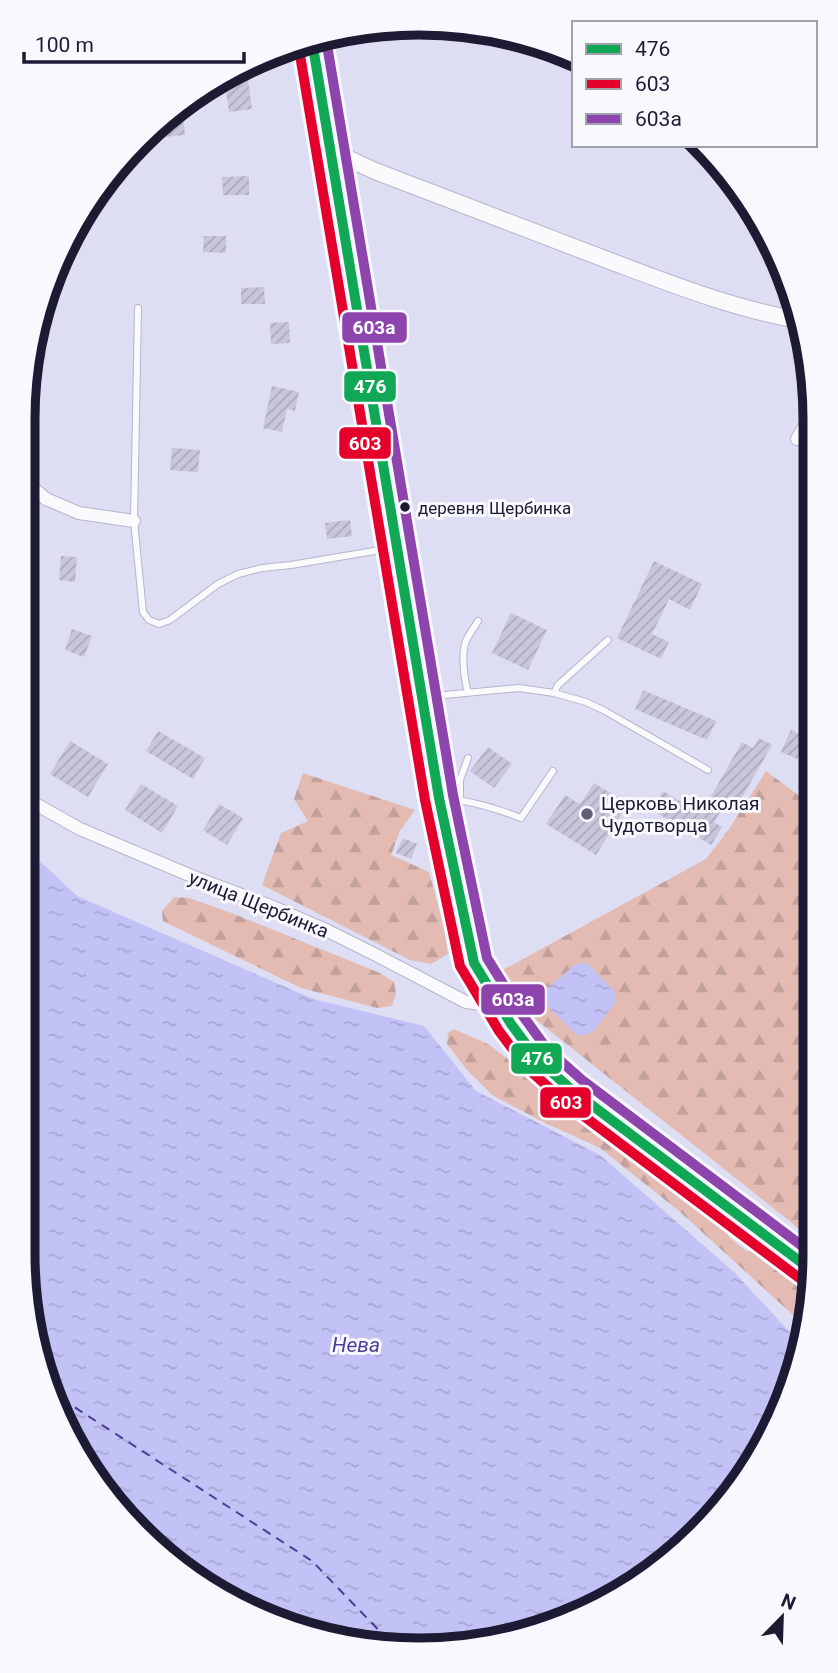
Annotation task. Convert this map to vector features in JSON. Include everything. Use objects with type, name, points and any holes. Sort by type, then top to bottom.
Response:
[{"type":"street","points":[[313,50],[439,798],[474,963],[510,1024],[537,1059],[573,1091],[803,1263]]},
{"type":"street","points":[[327,131],[349,159],[374,171],[657,278],[721,300],[790,319]]},
{"type":"street","points":[[797,439],[803,429]]},
{"type":"street","points":[[35,490],[46,499],[79,513],[134,521]]},
{"type":"street","name":"улица Щербинка","points":[[35,804],[80,829],[326,930],[466,1002],[483,1004],[493,998]]},
{"type":"lane","points":[[138,308],[134,521],[143,612],[149,620],[159,624],[170,620],[218,584],[237,574],[398,547]]},
{"type":"lane","points":[[468,691],[464,652],[466,642],[478,621]]},
{"type":"lane","points":[[554,693],[558,685],[608,640]]},
{"type":"lane","points":[[422,697],[519,688],[554,693],[586,702],[605,711],[708,770]]},
{"type":"lane","points":[[460,799],[460,780],[468,758]]},
{"type":"lane","points":[[439,798],[460,799],[489,806],[521,818],[553,771]]},
{"type":"lane","points":[[789,1253],[803,1237]]},
{"type":"green space","points":[[766,771],[803,798],[803,1233],[520,1007],[501,971],[706,859],[729,829]]},
{"type":"green space","points":[[303,773],[415,810],[400,831],[391,855],[429,872],[445,931],[448,954],[431,964],[410,960],[262,885],[281,833],[308,821],[294,799]]},
{"type":"green space","points":[[174,897],[189,898],[229,912],[380,973],[394,982],[396,993],[392,1006],[377,1008],[301,988],[163,921],[162,911]]},
{"type":"green space","points":[[454,1029],[488,1044],[726,1226],[729,1237],[746,1251],[761,1252],[802,1284],[798,1319],[679,1211],[600,1148],[492,1095],[467,1070],[447,1044],[448,1033]]},
{"type":"water","name":"Нева","points":[[35,856],[77,896],[313,999],[424,1026],[476,1091],[600,1155],[734,1272],[794,1337],[774,1401],[752,1446],[708,1507],[691,1526],[653,1559],[611,1587],[566,1609],[518,1625],[469,1635],[419,1638],[369,1635],[320,1625],[272,1609],[227,1587],[166,1543],[147,1526],[114,1488],[75,1424],[64,1401],[48,1353],[38,1304],[35,1254]]},
{"type":"water","points":[[587,963],[616,993],[615,1003],[593,1032],[578,1036],[546,1005],[547,988],[576,964]]},
{"type":"building","points":[[248,79],[252,109],[229,112],[226,87]]},
{"type":"building","points":[[183,116],[185,135],[163,137],[163,133]]},
{"type":"building","points":[[249,176],[249,195],[223,195],[222,177]]},
{"type":"building","points":[[204,236],[226,236],[226,253],[203,252]]},
{"type":"building","points":[[264,287],[265,304],[241,304],[241,288]]},
{"type":"building","points":[[289,322],[290,343],[271,344],[270,323]]},
{"type":"building","points":[[272,386],[299,392],[295,411],[287,409],[282,432],[263,428]]},
{"type":"building","points":[[172,448],[200,450],[198,472],[170,470]]},
{"type":"building","points":[[350,520],[352,536],[327,539],[325,523]]},
{"type":"building","points":[[61,556],[77,557],[75,582],[59,580]]},
{"type":"building","points":[[654,561],[702,584],[690,610],[669,599],[652,634],[669,642],[661,659],[617,638]]},
{"type":"building","points":[[511,613],[547,630],[528,670],[492,653]]},
{"type":"building","points":[[72,629],[92,636],[84,657],[65,650]]},
{"type":"building","points":[[643,690],[716,721],[707,740],[635,709]]},
{"type":"building","points":[[791,730],[803,736],[803,744],[797,759],[781,752]]},
{"type":"building","points":[[158,731],[205,758],[193,779],[146,751]]},
{"type":"building","points":[[759,738],[772,745],[740,801],[730,796],[714,822],[722,827],[711,845],[652,810],[663,791],[701,814],[742,742],[753,748]]},
{"type":"building","points":[[70,741],[108,764],[88,797],[50,774]]},
{"type":"building","points":[[488,747],[512,764],[494,788],[470,771]]},
{"type":"building","name":"Церковь Николая Чудотворца","points":[[594,783],[628,804],[596,855],[546,824],[565,795],[580,804]]},
{"type":"building","points":[[141,784],[178,806],[162,833],[125,810]]},
{"type":"building","points":[[219,804],[243,818],[227,845],[203,830]]},
{"type":"building","points":[[403,838],[417,844],[411,859],[396,853]]},
{"type":"ferry route","points":[[64,1400],[312,1561],[385,1636]]},
{"type":"transit line","name":"603а","points":[[327,46],[453,795],[487,958],[547,1049],[582,1080],[803,1247]]},
{"type":"transit line","name":"476","points":[[313,50],[439,798],[474,963],[511,1024],[537,1059],[573,1091],[803,1263]]},
{"type":"transit line","name":"603","points":[[300,54],[425,800],[460,966],[499,1031],[526,1067],[565,1102],[802,1280]]},
{"type":"place","name":"деревня Щербинка","points":[[405,507]]},
{"type":"place","name":"Церковь Николая Чудотворца","points":[[587,814]]}]
